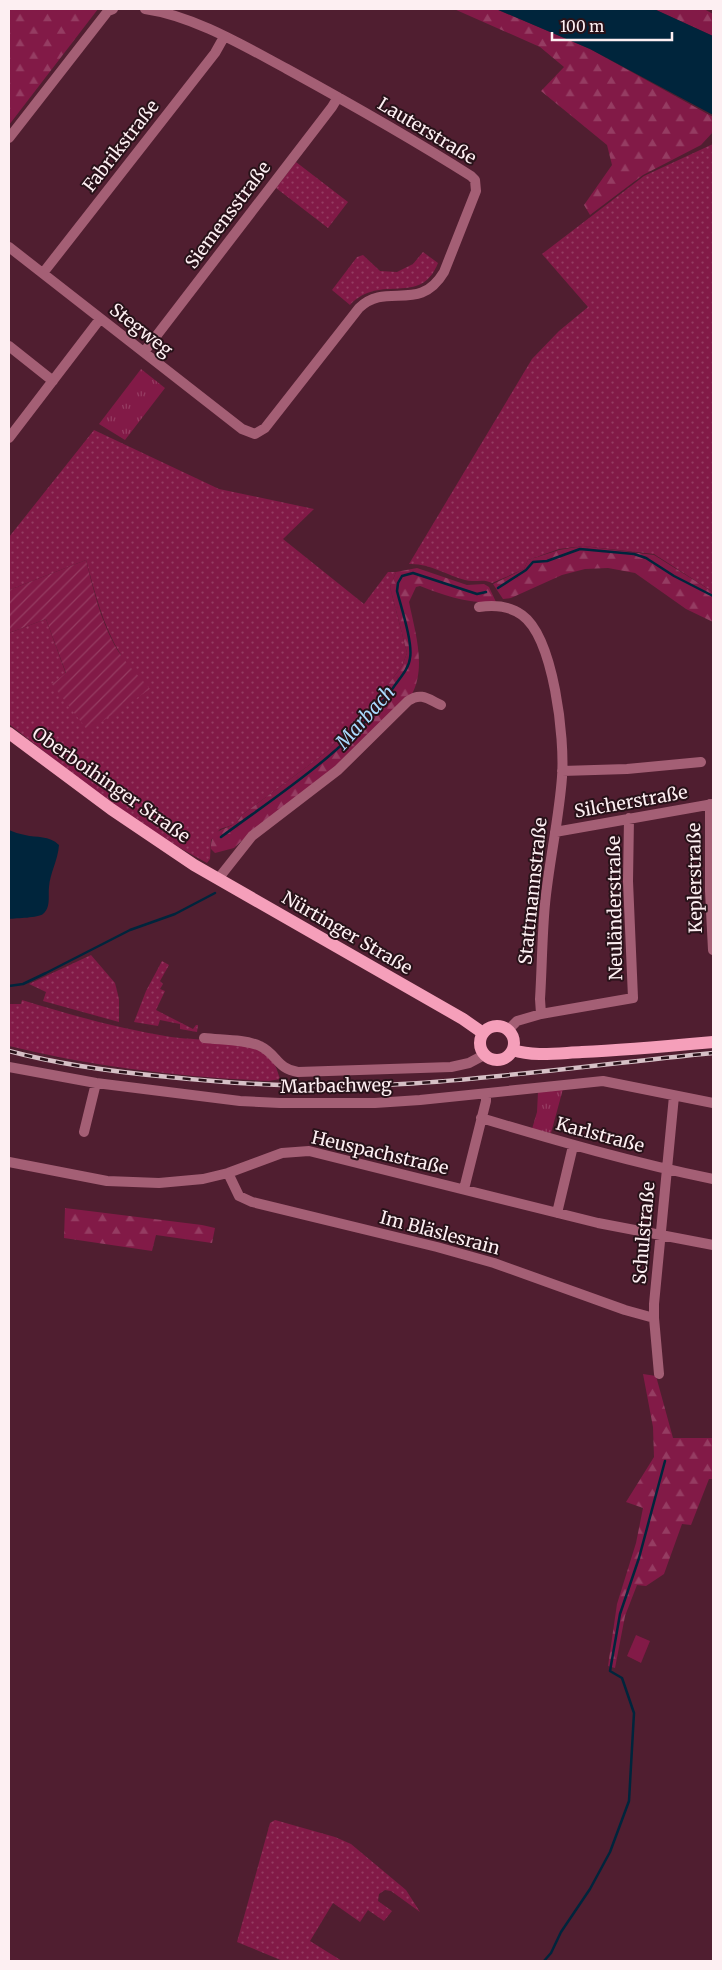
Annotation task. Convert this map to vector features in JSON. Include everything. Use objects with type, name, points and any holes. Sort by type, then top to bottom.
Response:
[{"type":"main road","name":"Oberboihinger Straße","points":[[9,733],[111,810],[194,864]]},
{"type":"main road","name":"Nürtinger Straße","points":[[194,864],[463,1019],[483,1033]]},
{"type":"main road","points":[[493,1026],[501,1026],[508,1030],[514,1039],[513,1050],[507,1057],[500,1060],[491,1060],[484,1055],[480,1044],[483,1033],[493,1026]]},
{"type":"main road","points":[[513,1050],[524,1053],[550,1054],[713,1042]]},
{"type":"street","points":[[9,138],[108,11],[113,9]]},
{"type":"street","name":"Lauterstraße","points":[[145,9],[162,11],[182,18],[238,43],[419,143],[475,180],[476,191],[444,272],[437,283],[426,292],[380,296],[366,301],[265,428],[255,434]]},
{"type":"street","name":"Fabrikstraße","points":[[42,273],[215,53],[224,37]]},
{"type":"street","name":"Siemensstraße","points":[[144,352],[332,108],[338,97]]},
{"type":"street","name":"Stegweg","points":[[9,247],[242,429],[255,434]]},
{"type":"street","points":[[10,435],[100,318]]},
{"type":"street","points":[[9,346],[52,381]]},
{"type":"street","name":"Stattmannstraße","points":[[478,607],[502,607],[522,614],[530,622],[541,640],[553,681],[560,727],[562,771],[545,904],[540,999],[541,1014]]},
{"type":"street","points":[[218,879],[252,836],[338,770],[408,702],[415,697],[425,697],[441,706]]},
{"type":"street","points":[[562,771],[627,770],[701,762]]},
{"type":"street","name":"Silcherstraße","points":[[555,832],[712,804]]},
{"type":"street","name":"Keplerstraße","points":[[712,804],[710,891],[713,950]]},
{"type":"street","name":"Neuländerstraße","points":[[541,1014],[633,998],[628,881],[630,818]]},
{"type":"street","points":[[508,1030],[517,1021],[541,1014]]},
{"type":"street","points":[[204,1038],[258,1045],[269,1051],[285,1069],[298,1072],[451,1067],[469,1063],[484,1055]]},
{"type":"street","name":"Marbachweg","points":[[9,1067],[96,1083],[240,1101],[280,1104],[375,1103],[486,1094],[603,1081],[669,1095]]},
{"type":"street","points":[[84,1132],[96,1083]]},
{"type":"street","points":[[464,1189],[486,1101],[486,1094]]},
{"type":"street","points":[[669,1095],[713,1104]]},
{"type":"street","name":"Schulstraße","points":[[659,1374],[654,1318],[667,1170],[669,1095]]},
{"type":"street","name":"Karlstraße","points":[[481,1118],[573,1146],[667,1170],[713,1179]]},
{"type":"street","points":[[557,1213],[573,1146]]},
{"type":"street","name":"Heuspachstraße","points":[[9,1162],[106,1181],[136,1184],[193,1180],[228,1173],[282,1152],[309,1151],[630,1230],[713,1245]]},
{"type":"street","name":"Im Bläslesrain","points":[[228,1173],[239,1196],[252,1202],[437,1247],[494,1263],[654,1318]]},
{"type":"green space","points":[[9,9],[98,9],[9,125]]},
{"type":"green space","points":[[454,9],[496,9],[590,49],[713,117],[713,132],[701,145],[643,175],[590,215],[584,205],[612,165],[607,145],[541,91],[564,67],[540,47]]},
{"type":"green space","points":[[654,9],[704,9],[713,14],[713,36]]},
{"type":"green space","points":[[713,144],[713,592],[654,554],[583,546],[559,549],[528,560],[524,569],[492,583],[468,581],[424,565],[409,564],[532,359],[559,331],[588,307],[542,254],[644,176]]},
{"type":"green space","points":[[296,162],[348,202],[328,228],[276,188]]},
{"type":"green space","points":[[423,252],[438,263],[430,276],[421,284],[374,291],[362,296],[350,305],[332,290],[357,257],[363,255],[380,271],[397,272],[413,264]]},
{"type":"green space","points":[[141,369],[165,388],[125,440],[99,424]]},
{"type":"green space","points":[[94,430],[219,489],[314,509],[283,539],[364,604],[388,572],[396,572],[390,587],[407,653],[402,666],[372,706],[348,727],[328,751],[242,815],[235,824],[220,829],[211,840],[210,859],[207,863],[130,816],[9,724],[9,633],[46,619],[66,674],[52,684],[121,655],[104,621],[86,560],[9,590],[9,537]]},
{"type":"green space","points":[[583,546],[654,555],[713,592],[713,622],[686,609],[635,573],[608,568],[585,569],[562,575],[511,598],[503,599],[493,584],[524,569],[528,560],[559,550]]},
{"type":"green space","points":[[86,560],[97,603],[109,634],[122,656],[150,689],[88,731],[52,684],[66,673],[46,619],[9,633],[9,590]]},
{"type":"green space","points":[[417,568],[467,585],[484,584],[489,587],[496,602],[476,602],[448,596],[420,586],[416,587],[409,602],[419,662],[416,685],[411,696],[336,769],[256,828],[234,848],[215,853],[211,849],[211,843],[217,832],[235,823],[242,815],[328,751],[348,727],[372,706],[402,666],[407,653],[390,587],[396,572]]},
{"type":"green space","points":[[91,955],[115,983],[119,999],[119,1022],[43,1001],[46,992],[29,984]]},
{"type":"green space","points":[[162,961],[169,965],[160,981],[163,984],[160,989],[165,991],[156,1010],[193,1029],[198,1025],[197,1032],[180,1029],[180,1024],[160,1020],[158,1026],[134,1022],[146,991]]},
{"type":"green space","points":[[22,1000],[133,1030],[171,1037],[229,1042],[250,1047],[270,1058],[275,1065],[280,1079],[269,1081],[170,1074],[73,1060],[9,1046],[9,1004],[21,1004]]},
{"type":"green space","points":[[563,1089],[551,1133],[532,1129],[537,1112],[538,1092]]},
{"type":"green space","points":[[65,1208],[215,1228],[212,1243],[156,1235],[152,1251],[64,1238]]},
{"type":"green space","points":[[643,1374],[656,1376],[673,1438],[713,1438],[713,1479],[709,1479],[691,1525],[682,1524],[664,1574],[646,1586],[637,1585],[625,1616],[615,1668],[608,1666],[617,1604],[636,1543],[643,1508],[626,1502],[654,1457],[653,1427]]},
{"type":"green space","points":[[636,1635],[650,1641],[641,1663],[627,1656]]},
{"type":"green space","points":[[275,1820],[335,1837],[351,1844],[406,1890],[420,1912],[391,1891],[385,1890],[379,1894],[378,1901],[392,1911],[384,1921],[368,1910],[360,1922],[333,1903],[310,1941],[342,1961],[283,1961],[237,1942],[270,1823]]},
{"type":"water","points":[[496,9],[654,9],[713,36],[713,115],[590,49]]},
{"type":"water","points":[[9,830],[23,835],[47,838],[59,845],[50,882],[48,905],[43,914],[9,919]]},
{"type":"waterway","name":"Marbach","points":[[498,588],[526,570],[533,562],[547,561],[580,549],[634,554],[646,558],[674,576],[713,596]]},
{"type":"waterway","name":"Marbach","points":[[221,837],[335,751],[375,710],[403,674],[408,666],[410,651],[408,634],[397,591],[398,583],[402,576],[413,573],[477,594],[486,592]]},
{"type":"waterway","name":"Marbach","points":[[9,986],[23,984],[130,930],[175,914],[215,893]]},
{"type":"waterway","points":[[544,1961],[551,1953],[561,1932],[590,1889],[610,1852],[629,1801],[634,1713],[622,1678],[610,1671],[620,1614],[639,1558],[665,1461]]},
{"type":"railway","points":[[9,1051],[68,1064],[129,1073],[198,1080],[314,1086],[441,1081],[713,1053]]}]
